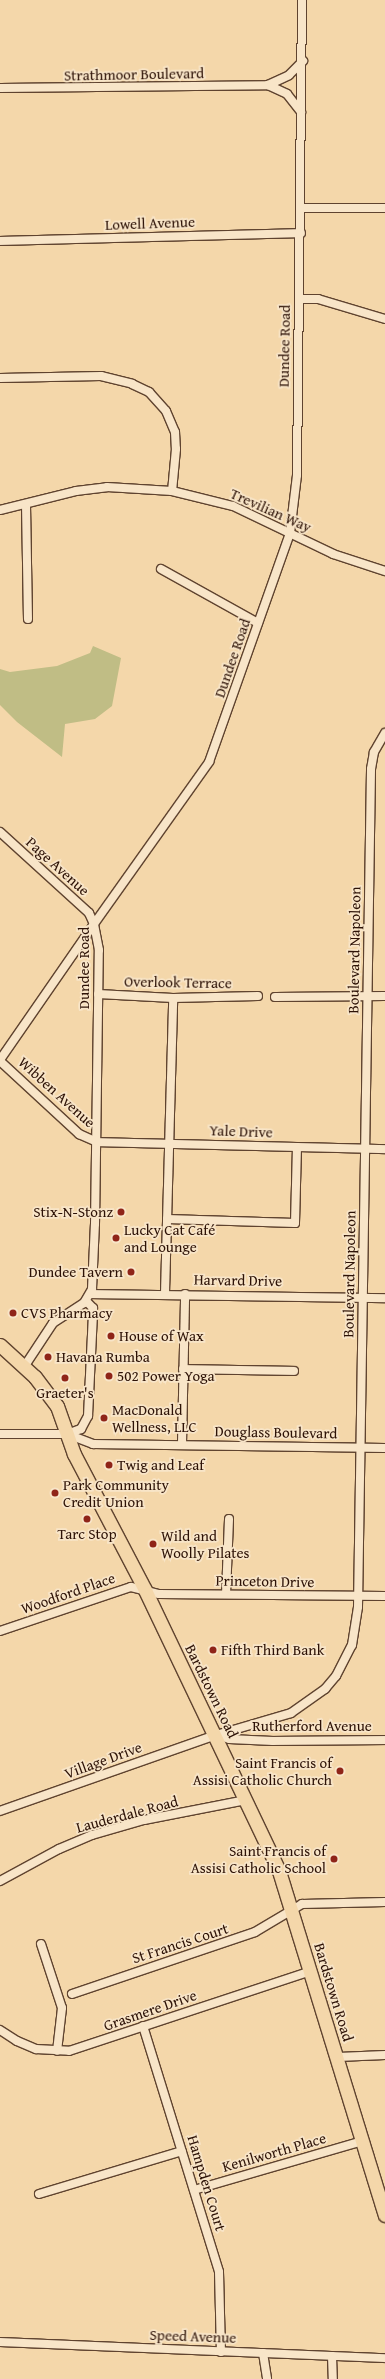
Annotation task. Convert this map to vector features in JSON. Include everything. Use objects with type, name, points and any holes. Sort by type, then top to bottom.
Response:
[{"type":"main road","name":"Bardstown Road","points":[[0,1345],[48,1392],[60,1412],[74,1454],[145,1590],[216,1735],[279,1871],[338,2057],[384,2211]]},
{"type":"street","name":"Dundee Road","points":[[67,1434],[81,1429],[88,1416],[93,1308],[90,1294],[97,1142],[99,950],[94,924],[209,762],[290,533],[297,475],[299,299],[302,208],[302,0]]},
{"type":"street","name":"Strathmoor Boulevard","points":[[0,88],[268,85],[289,75],[303,61]]},
{"type":"street","name":"Strathmoor Boulevard","points":[[268,85],[287,94],[301,113]]},
{"type":"street","points":[[302,208],[385,208]]},
{"type":"street","name":"Lowell Avenue","points":[[0,241],[301,233]]},
{"type":"street","points":[[299,299],[318,299],[385,319]]},
{"type":"street","points":[[0,378],[101,376],[132,384],[149,392],[166,410],[175,432],[176,449],[172,491]]},
{"type":"street","name":"Trevilian Way","points":[[0,510],[26,505],[76,491],[107,488],[172,491],[233,506],[332,554],[385,571]]},
{"type":"street","points":[[26,505],[28,619]]},
{"type":"street","points":[[161,569],[258,624]]},
{"type":"street","name":"Boulevard Napoleon","points":[[216,1735],[291,1713],[325,1689],[340,1670],[352,1645],[357,1621],[371,769],[374,752],[385,733]]},
{"type":"street","name":"Page Avenue","points":[[0,832],[89,913],[94,924]]},
{"type":"street","points":[[0,1060],[94,924]]},
{"type":"street","name":"Overlook Terrace","points":[[98,994],[173,998],[258,996]]},
{"type":"street","points":[[275,997],[385,996]]},
{"type":"street","points":[[165,1293],[173,998]]},
{"type":"street","name":"Wibben Avenue","points":[[0,1060],[79,1134],[97,1142]]},
{"type":"street","name":"Yale Drive","points":[[97,1142],[385,1149]]},
{"type":"street","points":[[167,1219],[295,1223],[297,1147]]},
{"type":"street","name":"Harvard Drive","points":[[90,1294],[165,1293],[385,1298]]},
{"type":"street","points":[[24,1367],[53,1323],[90,1294]]},
{"type":"street","points":[[182,1443],[185,1294]]},
{"type":"street","points":[[183,1370],[294,1371]]},
{"type":"street","name":"Douglass Boulevard","points":[[0,1434],[67,1434],[93,1444],[182,1443],[385,1448]]},
{"type":"street","points":[[226,1594],[229,1519]]},
{"type":"street","name":"Woodford Place","points":[[0,1631],[131,1587],[145,1590]]},
{"type":"street","name":"Princeton Drive","points":[[145,1590],[159,1594],[385,1596]]},
{"type":"street","name":"Rutherford Avenue","points":[[216,1735],[229,1739],[273,1741],[385,1740]]},
{"type":"street","name":"Village Drive","points":[[0,1811],[216,1735]]},
{"type":"street","name":"Lauderdale Road","points":[[0,1881],[52,1852],[92,1835],[144,1820],[246,1800]]},
{"type":"street","name":"St Francis Court","points":[[72,1994],[255,1932],[302,1904],[385,1902]]},
{"type":"street","points":[[40,1944],[62,2008],[57,2051]]},
{"type":"street","name":"Grasmere Drive","points":[[0,2030],[27,2046],[57,2051],[84,2048],[143,2026],[311,1971]]},
{"type":"street","name":"Hampden Court","points":[[143,2026],[194,2190],[221,2285],[219,2344],[221,2352]]},
{"type":"street","points":[[338,2057],[385,2055]]},
{"type":"street","name":"Kenilworth Place","points":[[194,2190],[362,2141]]},
{"type":"street","points":[[39,2194],[182,2151]]},
{"type":"street","name":"Speed Avenue","points":[[0,2342],[385,2358]]},
{"type":"street","points":[[263,2354],[267,2379]]},
{"type":"street","points":[[332,2356],[333,2379]]},
{"type":"shaded area","points":[[93,646],[121,658],[112,706],[95,719],[65,724],[62,757],[17,722],[0,705],[0,669],[10,672],[57,666],[90,653]]},
{"type":"place","name":"Stix-N-Stonz","points":[[121,1212]]},
{"type":"place","name":"Lucky Cat Café and Lounge","points":[[116,1238]]},
{"type":"place","name":"Dundee Tavern","points":[[131,1272]]},
{"type":"place","name":"CVS Pharmacy","points":[[13,1313]]},
{"type":"place","name":"House of Wax","points":[[111,1336]]},
{"type":"place","name":"Havana Rumba","points":[[48,1357]]},
{"type":"place","name":"502 Power Yoga","points":[[109,1376]]},
{"type":"place","name":"Graeter's","points":[[65,1378]]},
{"type":"place","name":"MacDonald Wellness, LLC","points":[[104,1418]]},
{"type":"place","name":"Twig and Leaf","points":[[109,1465]]},
{"type":"place","name":"Park Community Credit Union","points":[[55,1493]]},
{"type":"place","name":"Tarc Stop","points":[[87,1519]]},
{"type":"place","name":"Wild and Woolly Pilates","points":[[153,1544]]},
{"type":"place","name":"Fifth Third Bank","points":[[213,1650]]},
{"type":"place","name":"Saint Francis of Assisi Catholic Church","points":[[340,1771]]},
{"type":"place","name":"Saint Francis of Assisi Catholic School","points":[[334,1859]]}]
